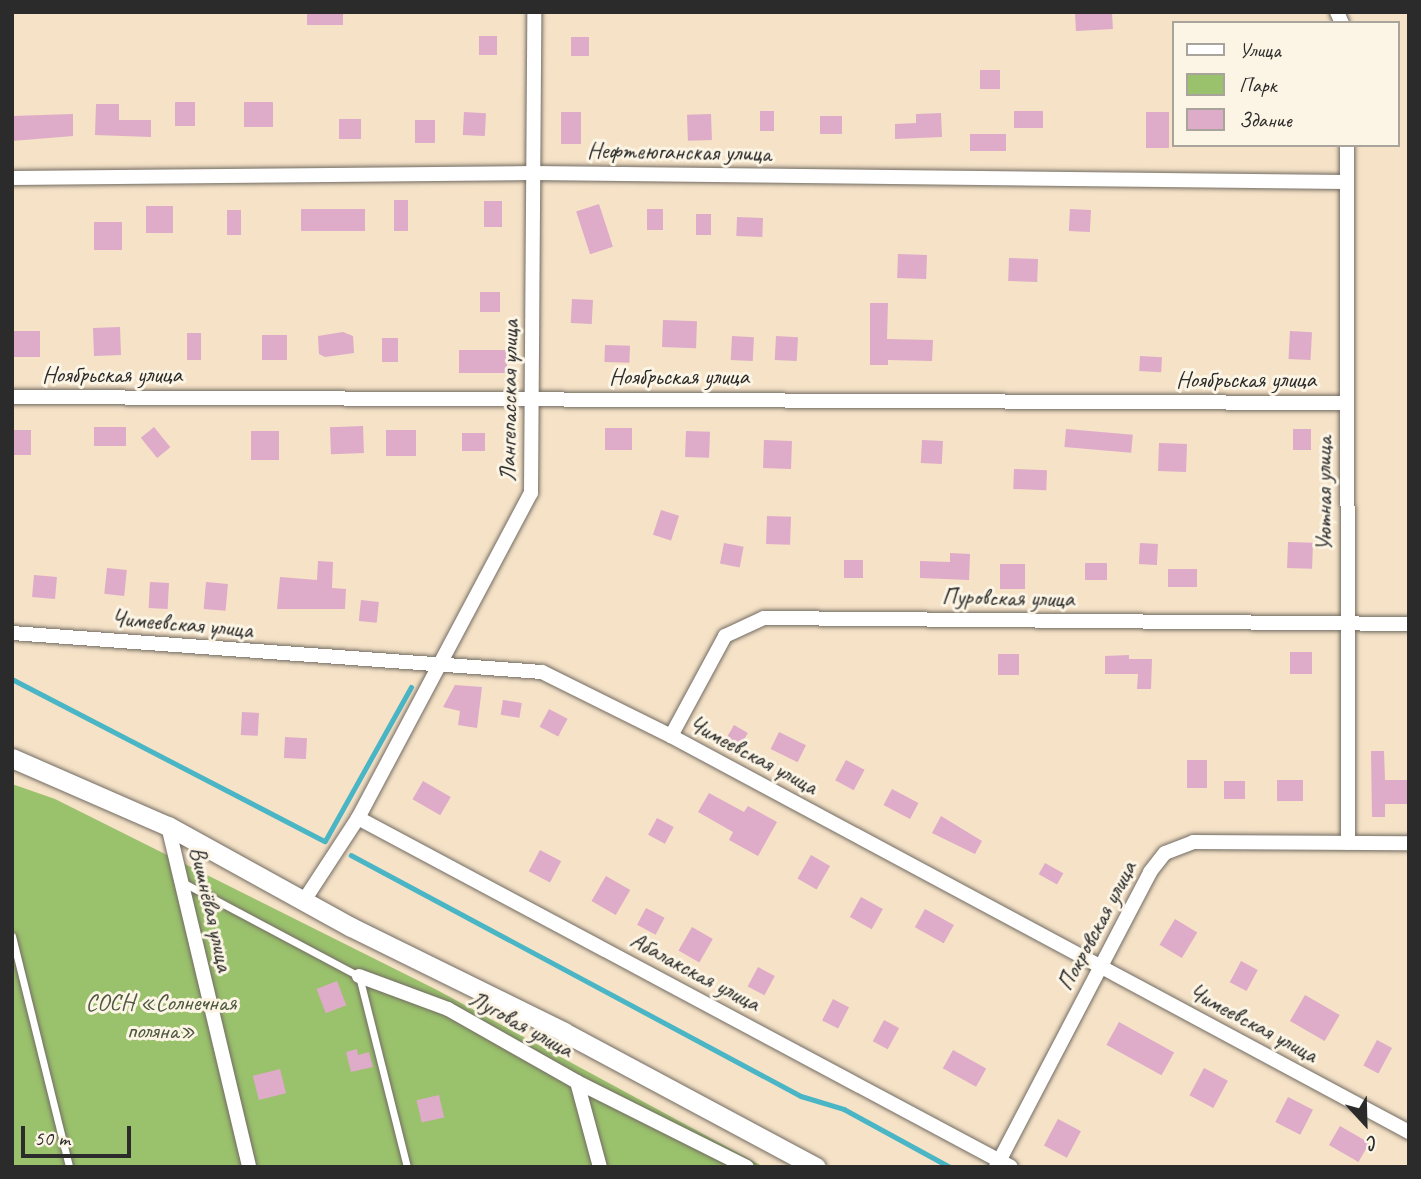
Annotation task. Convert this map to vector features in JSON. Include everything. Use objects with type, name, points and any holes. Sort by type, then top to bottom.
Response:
[{"type":"street","name":"Лангепасская улица","points":[[305,899],[358,818],[435,667],[516,528],[531,493],[534,12]]},
{"type":"street","name":"Уютная улица","points":[[1347,147],[1348,843]]},
{"type":"street","name":"Нефтеюганская улица","points":[[12,178],[533,173],[1345,182]]},
{"type":"street","name":"Ноябрьская улица","points":[[12,397],[1346,403]]},
{"type":"street","name":"Пуровская улица","points":[[671,736],[725,636],[764,618],[1409,624]]},
{"type":"street","name":"Чимеевская улица","points":[[12,634],[435,667],[542,672],[671,736],[1409,1132]]},
{"type":"street","points":[[12,758],[168,826],[816,1167]]},
{"type":"street","name":"Абалакская улица","points":[[358,818],[1003,1165]]},
{"type":"street","name":"Вишнёвая улица","points":[[168,826],[249,1167]]},
{"type":"street","name":"Покровская улица","points":[[1003,1165],[1100,967],[1150,873],[1176,845],[1409,843]]},
{"type":"street","name":"Луговая улица","points":[[359,976],[448,1009],[577,1082],[600,1167]]},
{"type":"street","points":[[577,1082],[747,1167]]},
{"type":"lane","points":[[181,882],[359,976],[407,1167]]},
{"type":"lane","points":[[12,936],[69,1167]]},
{"type":"green space","name":"СОСН «Солнечная поляна»","points":[[12,784],[55,799],[437,990],[764,1167],[12,1167]]},
{"type":"building","points":[[307,12],[343,12],[343,25],[307,25]]},
{"type":"building","points":[[1112,12],[1113,29],[1076,31],[1075,14]]},
{"type":"building","points":[[479,36],[497,36],[497,55],[479,55]]},
{"type":"building","points":[[571,37],[589,37],[589,56],[571,56]]},
{"type":"building","points":[[980,70],[1000,70],[1000,89],[980,89]]},
{"type":"building","points":[[175,102],[195,102],[195,126],[175,126]]},
{"type":"building","points":[[244,102],[273,102],[273,127],[244,127]]},
{"type":"building","points":[[96,104],[119,104],[119,120],[151,120],[151,137],[95,135]]},
{"type":"building","points":[[760,111],[774,111],[774,131],[760,131]]},
{"type":"building","points":[[1014,111],[1043,111],[1043,128],[1014,128]]},
{"type":"building","points":[[464,112],[486,113],[485,136],[463,135]]},
{"type":"building","points":[[561,112],[581,112],[581,144],[561,144]]},
{"type":"building","points":[[1146,112],[1169,112],[1169,148],[1146,148]]},
{"type":"building","points":[[941,113],[942,137],[895,139],[895,124],[916,123],[916,114]]},
{"type":"building","points":[[73,114],[73,136],[12,141],[12,116]]},
{"type":"building","points":[[711,114],[712,140],[688,141],[687,115]]},
{"type":"building","points":[[820,116],[842,116],[842,134],[820,134]]},
{"type":"building","points":[[339,119],[361,119],[361,139],[339,139]]},
{"type":"building","points":[[415,120],[435,120],[435,143],[415,143]]},
{"type":"building","points":[[970,134],[1006,134],[1006,151],[970,151]]},
{"type":"building","points":[[394,200],[408,200],[408,231],[394,231]]},
{"type":"building","points":[[484,201],[502,201],[502,227],[484,227]]},
{"type":"building","points":[[599,204],[613,247],[590,254],[576,211]]},
{"type":"building","points":[[146,206],[173,206],[173,233],[146,233]]},
{"type":"building","points":[[301,209],[365,209],[365,231],[301,231]]},
{"type":"building","points":[[647,209],[663,209],[663,230],[647,230]]},
{"type":"building","points":[[1070,209],[1091,210],[1090,232],[1069,231]]},
{"type":"building","points":[[227,210],[241,210],[241,235],[227,235]]},
{"type":"building","points":[[696,214],[711,214],[711,235],[696,235]]},
{"type":"building","points":[[737,217],[763,218],[762,237],[736,236]]},
{"type":"building","points":[[94,222],[122,222],[122,250],[94,250]]},
{"type":"building","points":[[898,254],[927,255],[926,279],[897,278]]},
{"type":"building","points":[[1009,258],[1038,259],[1037,282],[1008,281]]},
{"type":"building","points":[[480,292],[500,292],[500,312],[480,312]]},
{"type":"building","points":[[572,299],[593,300],[592,324],[571,323]]},
{"type":"building","points":[[870,303],[888,303],[887,339],[933,340],[932,361],[888,360],[888,365],[870,365]]},
{"type":"building","points":[[663,320],[697,321],[696,348],[662,347]]},
{"type":"building","points":[[120,327],[121,355],[94,356],[93,328]]},
{"type":"building","points":[[12,331],[40,331],[40,357],[12,357]]},
{"type":"building","points":[[1290,331],[1312,332],[1311,360],[1289,359]]},
{"type":"building","points":[[343,332],[353,336],[354,353],[325,357],[319,354],[318,336]]},
{"type":"building","points":[[187,333],[201,333],[201,360],[187,360]]},
{"type":"building","points":[[262,335],[287,335],[287,360],[262,360]]},
{"type":"building","points":[[732,336],[754,337],[753,361],[731,360]]},
{"type":"building","points":[[776,336],[798,337],[797,361],[775,360]]},
{"type":"building","points":[[382,338],[398,338],[398,362],[382,362]]},
{"type":"building","points":[[605,345],[630,346],[629,363],[604,362]]},
{"type":"building","points":[[459,350],[507,350],[507,373],[459,373]]},
{"type":"building","points":[[1140,356],[1162,357],[1161,372],[1139,371]]},
{"type":"building","points":[[363,426],[364,453],[331,454],[330,427]]},
{"type":"building","points":[[94,427],[126,427],[126,446],[94,446]]},
{"type":"building","points":[[154,427],[170,447],[157,458],[141,438]]},
{"type":"building","points":[[605,428],[632,428],[632,450],[605,450]]},
{"type":"building","points":[[1066,429],[1133,435],[1131,453],[1064,447]]},
{"type":"building","points":[[1293,429],[1311,429],[1311,450],[1293,450]]},
{"type":"building","points":[[12,430],[31,430],[31,455],[12,455]]},
{"type":"building","points":[[386,430],[416,430],[416,456],[386,456]]},
{"type":"building","points":[[251,431],[279,431],[279,460],[251,460]]},
{"type":"building","points":[[686,431],[710,432],[709,458],[685,457]]},
{"type":"building","points":[[462,433],[485,433],[485,451],[462,451]]},
{"type":"building","points":[[764,440],[792,441],[791,469],[763,468]]},
{"type":"building","points":[[922,440],[943,441],[942,464],[921,463]]},
{"type":"building","points":[[1159,443],[1187,444],[1186,472],[1158,471]]},
{"type":"building","points":[[1014,469],[1047,470],[1046,490],[1013,489]]},
{"type":"building","points":[[661,510],[679,516],[671,541],[653,535]]},
{"type":"building","points":[[767,516],[791,517],[790,545],[766,544]]},
{"type":"building","points":[[1288,542],[1313,543],[1312,569],[1287,568]]},
{"type":"building","points":[[724,543],[744,547],[740,567],[720,564]]},
{"type":"building","points":[[1140,543],[1158,544],[1157,565],[1139,564]]},
{"type":"building","points":[[950,553],[970,554],[969,580],[920,578],[920,561],[950,562]]},
{"type":"building","points":[[844,560],[863,560],[863,578],[844,578]]},
{"type":"building","points":[[318,561],[333,562],[332,588],[346,589],[345,609],[277,609],[280,577],[317,580]]},
{"type":"building","points":[[1085,563],[1107,563],[1107,580],[1085,580]]},
{"type":"building","points":[[1000,564],[1025,564],[1025,589],[1000,589]]},
{"type":"building","points":[[107,568],[127,570],[124,596],[104,594]]},
{"type":"building","points":[[1168,569],[1197,569],[1197,587],[1168,587]]},
{"type":"building","points":[[34,575],[57,577],[55,599],[32,597]]},
{"type":"building","points":[[150,582],[169,583],[168,609],[149,608]]},
{"type":"building","points":[[206,582],[228,584],[226,611],[204,609]]},
{"type":"building","points":[[361,600],[379,602],[377,623],[359,621]]},
{"type":"building","points":[[1290,652],[1312,652],[1312,674],[1290,674]]},
{"type":"building","points":[[998,654],[1019,654],[1019,675],[998,675]]},
{"type":"building","points":[[1129,655],[1129,659],[1152,659],[1151,689],[1137,689],[1138,674],[1105,674],[1105,656]]},
{"type":"building","points":[[455,685],[482,687],[477,728],[458,725],[460,711],[443,707]]},
{"type":"building","points":[[503,700],[522,703],[519,718],[501,715]]},
{"type":"building","points":[[549,709],[568,719],[558,737],[540,727]]},
{"type":"building","points":[[242,712],[259,713],[258,736],[241,735]]},
{"type":"building","points":[[734,725],[748,733],[739,748],[726,740]]},
{"type":"building","points":[[779,732],[806,745],[798,762],[771,749]]},
{"type":"building","points":[[285,737],[307,738],[306,759],[284,758]]},
{"type":"building","points":[[1371,751],[1384,751],[1385,780],[1409,780],[1409,804],[1385,804],[1385,817],[1372,817]]},
{"type":"building","points":[[846,760],[865,770],[854,790],[835,780]]},
{"type":"building","points":[[1187,760],[1207,760],[1207,788],[1187,788]]},
{"type":"building","points":[[1277,780],[1303,780],[1303,801],[1277,801]]},
{"type":"building","points":[[423,781],[451,797],[440,815],[412,799]]},
{"type":"building","points":[[1224,781],[1245,781],[1245,799],[1224,799]]},
{"type":"building","points":[[892,789],[918,803],[910,819],[884,805]]},
{"type":"building","points":[[709,793],[744,812],[748,806],[777,822],[758,856],[729,840],[733,832],[698,812]]},
{"type":"building","points":[[941,816],[982,841],[975,854],[932,833]]},
{"type":"building","points":[[657,818],[674,827],[665,844],[648,835]]},
{"type":"building","points":[[540,850],[561,861],[550,882],[529,871]]},
{"type":"building","points":[[811,855],[830,866],[817,889],[798,878]]},
{"type":"building","points":[[1045,863],[1063,873],[1057,885],[1039,874]]},
{"type":"building","points":[[606,876],[630,890],[616,915],[592,901]]},
{"type":"building","points":[[861,897],[883,909],[872,929],[850,917]]},
{"type":"building","points":[[646,908],[665,918],[656,935],[637,925]]},
{"type":"building","points":[[925,909],[954,925],[944,943],[915,927]]},
{"type":"building","points":[[1175,919],[1197,932],[1182,958],[1160,945]]},
{"type":"building","points":[[692,927],[713,939],[699,962],[678,950]]},
{"type":"building","points":[[1241,961],[1258,970],[1247,991],[1230,982]]},
{"type":"building","points":[[758,967],[775,976],[764,995],[748,986]]},
{"type":"building","points":[[337,981],[346,1005],[326,1013],[316,989]]},
{"type":"building","points":[[1305,995],[1340,1015],[1325,1041],[1290,1021]]},
{"type":"building","points":[[833,999],[849,1007],[838,1029],[822,1020]]},
{"type":"building","points":[[884,1020],[899,1028],[888,1049],[873,1041]]},
{"type":"building","points":[[1119,1022],[1174,1053],[1161,1075],[1106,1045]]},
{"type":"building","points":[[1377,1040],[1392,1048],[1378,1074],[1363,1066]]},
{"type":"building","points":[[357,1049],[358,1055],[369,1052],[373,1067],[351,1072],[346,1052]]},
{"type":"building","points":[[953,1050],[986,1068],[976,1087],[943,1068]]},
{"type":"building","points":[[1204,1068],[1228,1081],[1213,1108],[1189,1095]]},
{"type":"building","points":[[280,1069],[286,1093],[259,1100],[253,1076]]},
{"type":"building","points":[[439,1095],[444,1117],[422,1123],[417,1100]]},
{"type":"building","points":[[1288,1097],[1313,1110],[1300,1135],[1275,1122]]},
{"type":"building","points":[[1058,1119],[1081,1131],[1067,1158],[1044,1145]]},
{"type":"building","points":[[1340,1126],[1369,1143],[1358,1162],[1329,1145]]},
{"type":"waterway","points":[[12,679],[325,841],[411,687]]},
{"type":"waterway","points":[[351,855],[801,1096],[844,1109],[950,1167]]}]
